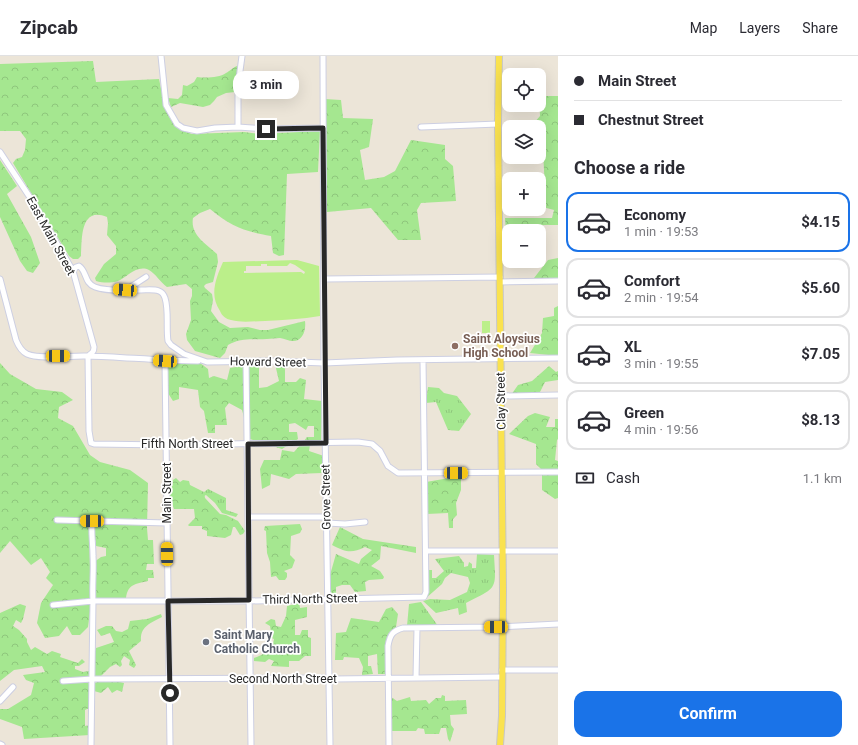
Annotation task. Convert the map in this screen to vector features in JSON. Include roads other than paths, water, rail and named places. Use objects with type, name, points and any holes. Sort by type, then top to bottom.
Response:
[{"type":"main road","name":"Clay Street","points":[[498,56],[503,550],[502,716],[500,745]]},
{"type":"street","points":[[161,56],[166,105],[177,124],[183,128],[197,131],[215,128],[238,127],[266,129],[323,128]]},
{"type":"street","points":[[238,127],[238,86],[242,56]]},
{"type":"street","name":"Grove Street","points":[[323,56],[324,363],[330,745]]},
{"type":"street","points":[[421,127],[498,124]]},
{"type":"street","name":"East Main Street","points":[[0,152],[23,186],[73,271],[94,347],[92,354],[88,356],[89,431],[91,443]]},
{"type":"street","name":"Howard Street","points":[[73,271],[76,267],[79,266],[82,268],[86,279],[93,287],[160,291],[165,298],[168,341],[171,345],[184,354],[207,362],[246,361],[324,363],[501,358],[558,358]]},
{"type":"street","points":[[125,290],[146,277]]},
{"type":"street","points":[[0,278],[16,340],[22,351],[26,354],[37,356],[88,356],[207,362]]},
{"type":"street","points":[[324,279],[558,281]]},
{"type":"street","points":[[423,360],[426,551],[558,551]]},
{"type":"street","name":"Main Street","points":[[165,361],[170,745]]},
{"type":"street","points":[[246,361],[251,745]]},
{"type":"street","points":[[501,396],[558,395]]},
{"type":"street","name":"Fifth North Street","points":[[91,443],[166,445],[358,442],[372,444],[380,451],[388,466],[398,473],[558,472]]},
{"type":"street","points":[[248,517],[327,520],[345,524],[365,522]]},
{"type":"street","points":[[57,520],[167,523]]},
{"type":"street","points":[[91,745],[93,601],[92,521]]},
{"type":"street","name":"Third North Street","points":[[53,605],[93,601],[424,597],[426,592],[426,551]]},
{"type":"street","points":[[389,745],[388,646],[390,635],[394,631],[398,629],[417,628],[558,624]]},
{"type":"street","points":[[416,678],[417,628]]},
{"type":"street","points":[[502,670],[558,670]]},
{"type":"street","name":"Second North Street","points":[[63,681],[502,677]]},
{"type":"street","points":[[0,701],[13,687]]},
{"type":"place","name":"Saint Aloysius High School","points":[[455,346]]},
{"type":"place","name":"Saint Mary Catholic Church","points":[[206,642]]}]
